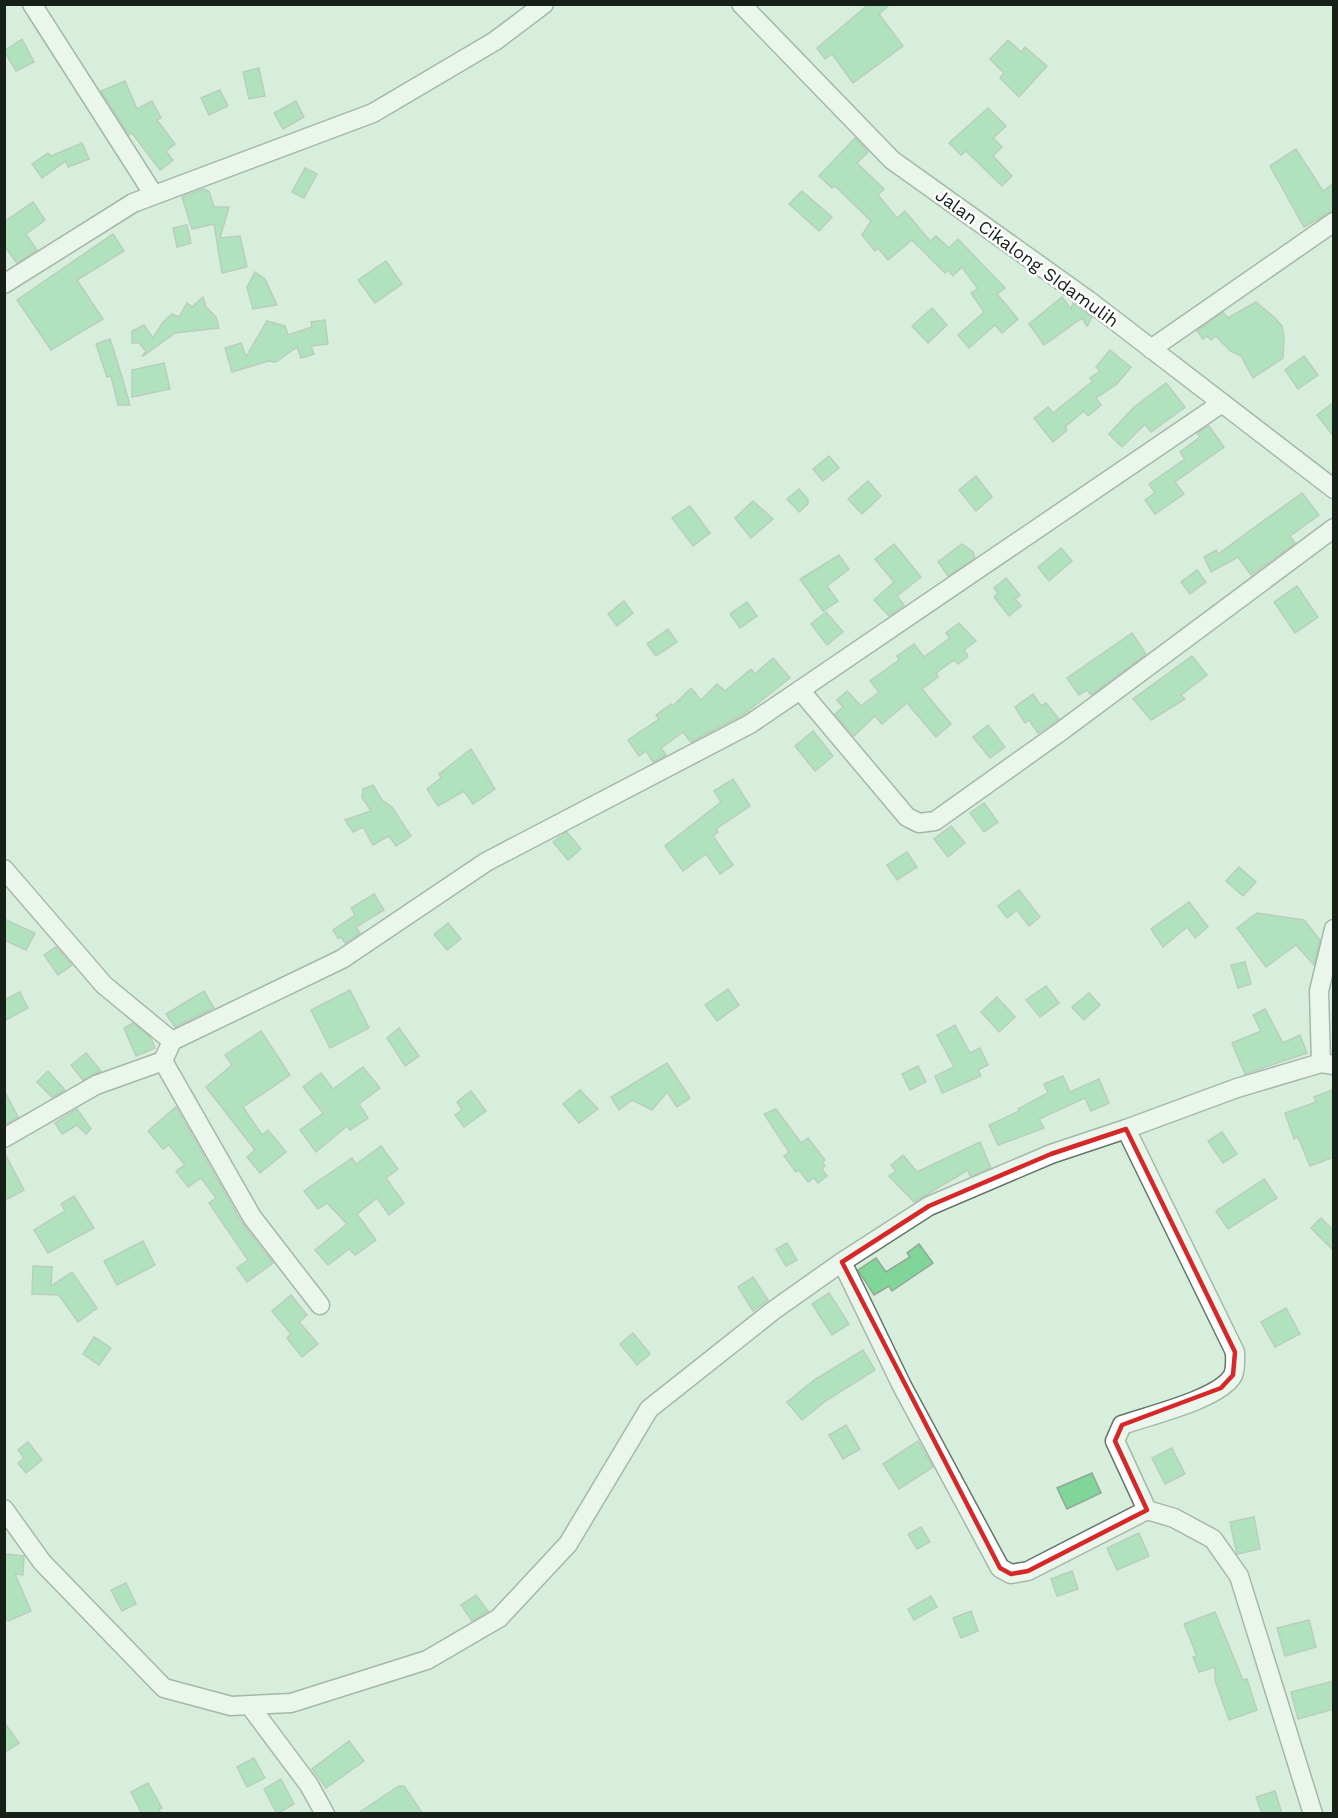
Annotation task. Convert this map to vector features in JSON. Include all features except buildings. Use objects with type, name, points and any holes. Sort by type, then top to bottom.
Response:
[{"type":"street","points":[[32,4],[154,195]]},
{"type":"street","points":[[4,285],[133,202],[372,113],[495,41],[544,4]]},
{"type":"street","name":"Jalan Cikalong SIdamulih","points":[[741,4],[892,160],[1088,300],[1334,489]]},
{"type":"street","points":[[1151,349],[1334,222]]},
{"type":"street","points":[[4,1138],[96,1085],[163,1061],[172,1041],[342,959],[486,862],[750,724],[1222,403]]},
{"type":"street","points":[[801,690],[907,818],[919,823],[935,821],[1070,725],[1334,528]]},
{"type":"street","points":[[4,869],[96,977],[172,1041]]},
{"type":"street","points":[[4,1509],[42,1562],[164,1688],[231,1706],[291,1703],[427,1660],[499,1618],[568,1544],[649,1409],[774,1310],[842,1262],[929,1206],[1051,1154],[1237,1088],[1327,1064],[1319,991],[1334,929]]},
{"type":"street","points":[[163,1061],[252,1217],[320,1305]]},
{"type":"street","points":[[1126,1129],[1235,1352],[1233,1375],[1221,1388],[1205,1396],[1122,1425],[1118,1432],[1115,1441],[1147,1509]]},
{"type":"street","points":[[842,1262],[902,1386],[1000,1568],[1011,1574],[1028,1571],[1147,1509],[1174,1518],[1213,1539],[1239,1576],[1313,1814]]},
{"type":"street","points":[[250,1706],[309,1785],[325,1814]]},
{"type":"highlighted area","points":[[1126,1129],[1235,1352],[1233,1375],[1221,1388],[1122,1425],[1115,1441],[1147,1510],[1028,1571],[1011,1574],[1000,1568],[842,1262],[929,1206],[1051,1154]]}]
